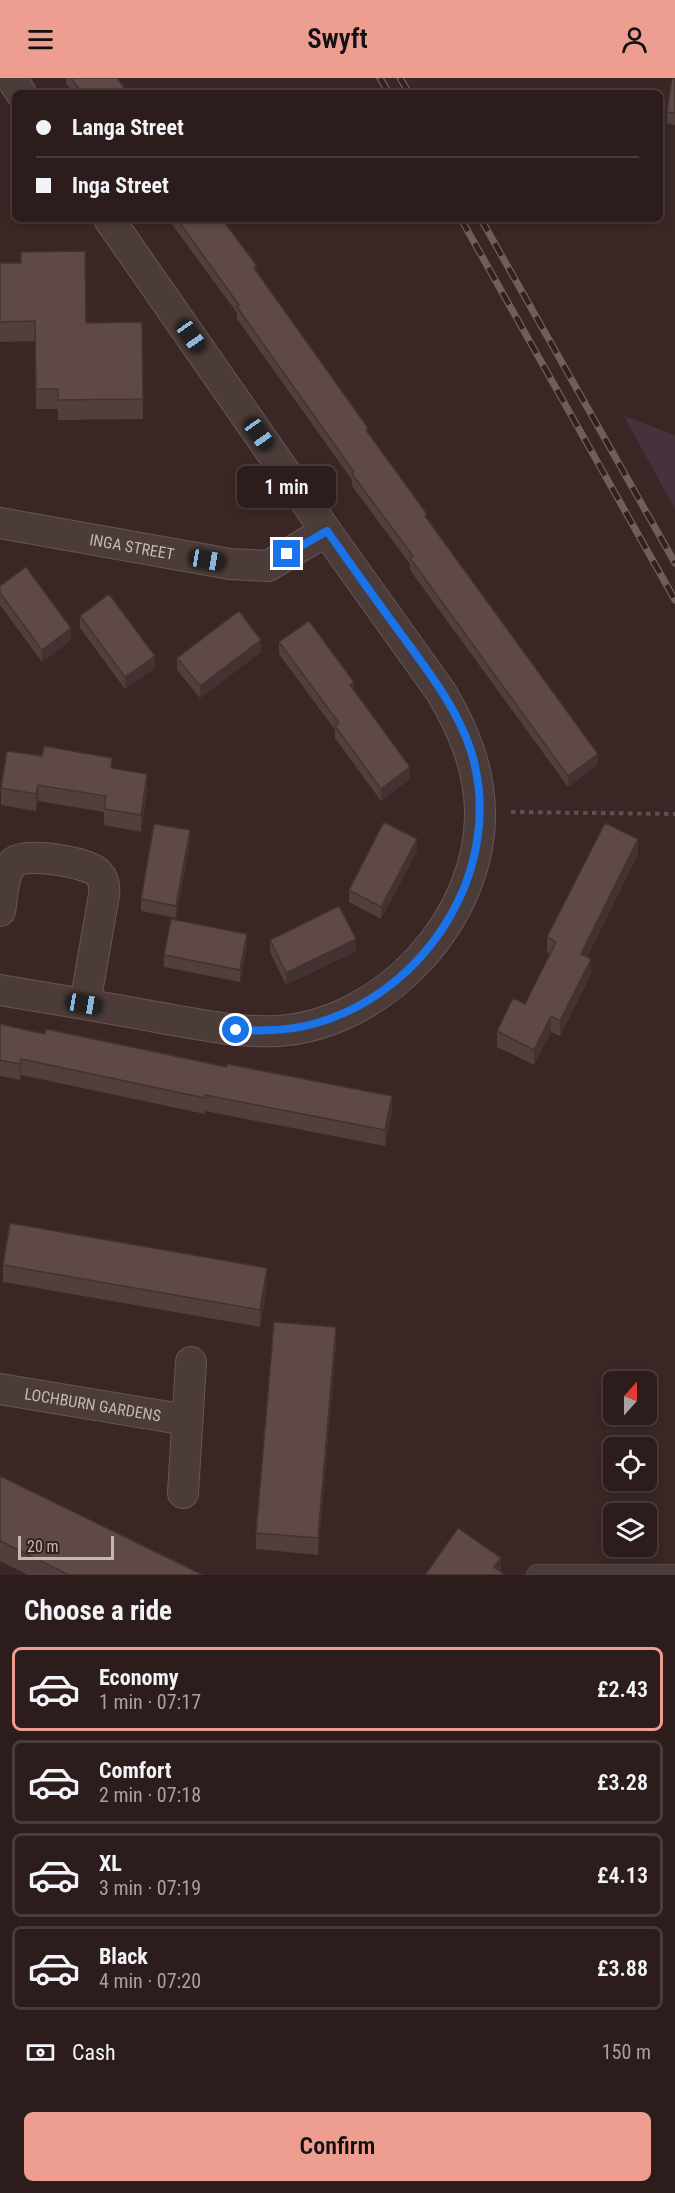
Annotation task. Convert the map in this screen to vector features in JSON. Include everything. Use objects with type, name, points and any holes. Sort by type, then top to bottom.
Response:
[{"type":"street","points":[[0,990],[247,1030],[277,1031],[314,1024],[365,1002],[399,980],[426,953],[449,918],[466,882],[475,849],[480,812],[477,783],[471,751],[454,712],[426,668],[327,531],[111,222]]},
{"type":"street","name":"INGA STREET","points":[[0,523],[230,564],[268,566],[327,531]]},
{"type":"street","points":[[0,910],[6,874],[13,863],[20,859],[36,857],[79,865],[96,871],[101,876],[105,887],[104,895],[84,1004]]},
{"type":"street","points":[[183,1493],[192,1362]]},
{"type":"street","name":"LOCHBURN GARDENS","points":[[0,1389],[187,1420]]},
{"type":"lane","points":[[534,1575],[536,1572],[675,1572]]},
{"type":"path","points":[[480,812],[675,814]]},
{"type":"shaded area","points":[[624,416],[675,435],[675,509]]},
{"type":"building","points":[[71,78],[117,78],[126,90],[80,90]]},
{"type":"building","points":[[672,78],[675,78],[675,113],[667,112]]},
{"type":"building","points":[[179,222],[224,222],[257,266],[254,268],[368,428],[366,430],[427,514],[425,516],[598,754],[568,776],[410,558],[413,556],[352,474],[354,472],[237,307],[239,305]]},
{"type":"building","points":[[85,251],[86,323],[142,322],[143,399],[58,400],[58,389],[36,389],[35,321],[0,322],[0,263],[21,263],[21,252]]},
{"type":"building","points":[[26,567],[71,628],[42,650],[0,593],[0,586]]},
{"type":"building","points":[[109,594],[155,656],[125,677],[80,616]]},
{"type":"building","points":[[239,611],[261,640],[200,686],[177,658]]},
{"type":"building","points":[[309,621],[354,682],[350,685],[410,767],[381,789],[335,726],[339,723],[279,642]]},
{"type":"building","points":[[44,746],[112,758],[111,768],[147,774],[141,815],[104,809],[106,796],[38,785],[36,794],[1,788],[7,751],[42,756]]},
{"type":"building","points":[[384,822],[417,839],[381,907],[349,890]]},
{"type":"building","points":[[605,823],[638,839],[581,954],[591,959],[560,1021],[551,1016],[534,1050],[497,1031],[513,998],[525,1004],[556,942],[547,937]]},
{"type":"building","points":[[154,824],[190,830],[176,906],[141,899]]},
{"type":"building","points":[[339,906],[356,939],[286,973],[270,940]]},
{"type":"building","points":[[171,919],[247,934],[240,970],[164,955]]},
{"type":"building","points":[[0,1024],[45,1034],[46,1029],[227,1067],[227,1064],[392,1096],[385,1130],[205,1095],[205,1098],[21,1059],[20,1064],[0,1060]]},
{"type":"building","points":[[10,1223],[267,1268],[260,1310],[3,1265]]},
{"type":"building","points":[[274,1322],[336,1327],[318,1538],[256,1533]]},
{"type":"building","points":[[0,1476],[203,1575],[69,1575],[0,1541]]},
{"type":"building","points":[[458,1528],[501,1558],[494,1567],[505,1575],[425,1575]]},
{"type":"railway","points":[[380,78],[387,90]]},
{"type":"railway","points":[[400,78],[407,90]]},
{"type":"railway","points":[[463,222],[675,600]]},
{"type":"railway","points":[[483,222],[675,563]]},
{"type":"route","points":[[236,1030],[277,1031],[314,1024],[346,1012],[399,980],[426,953],[449,918],[463,891],[479,830],[479,793],[471,751],[454,712],[426,668],[327,531],[287,554]]}]
